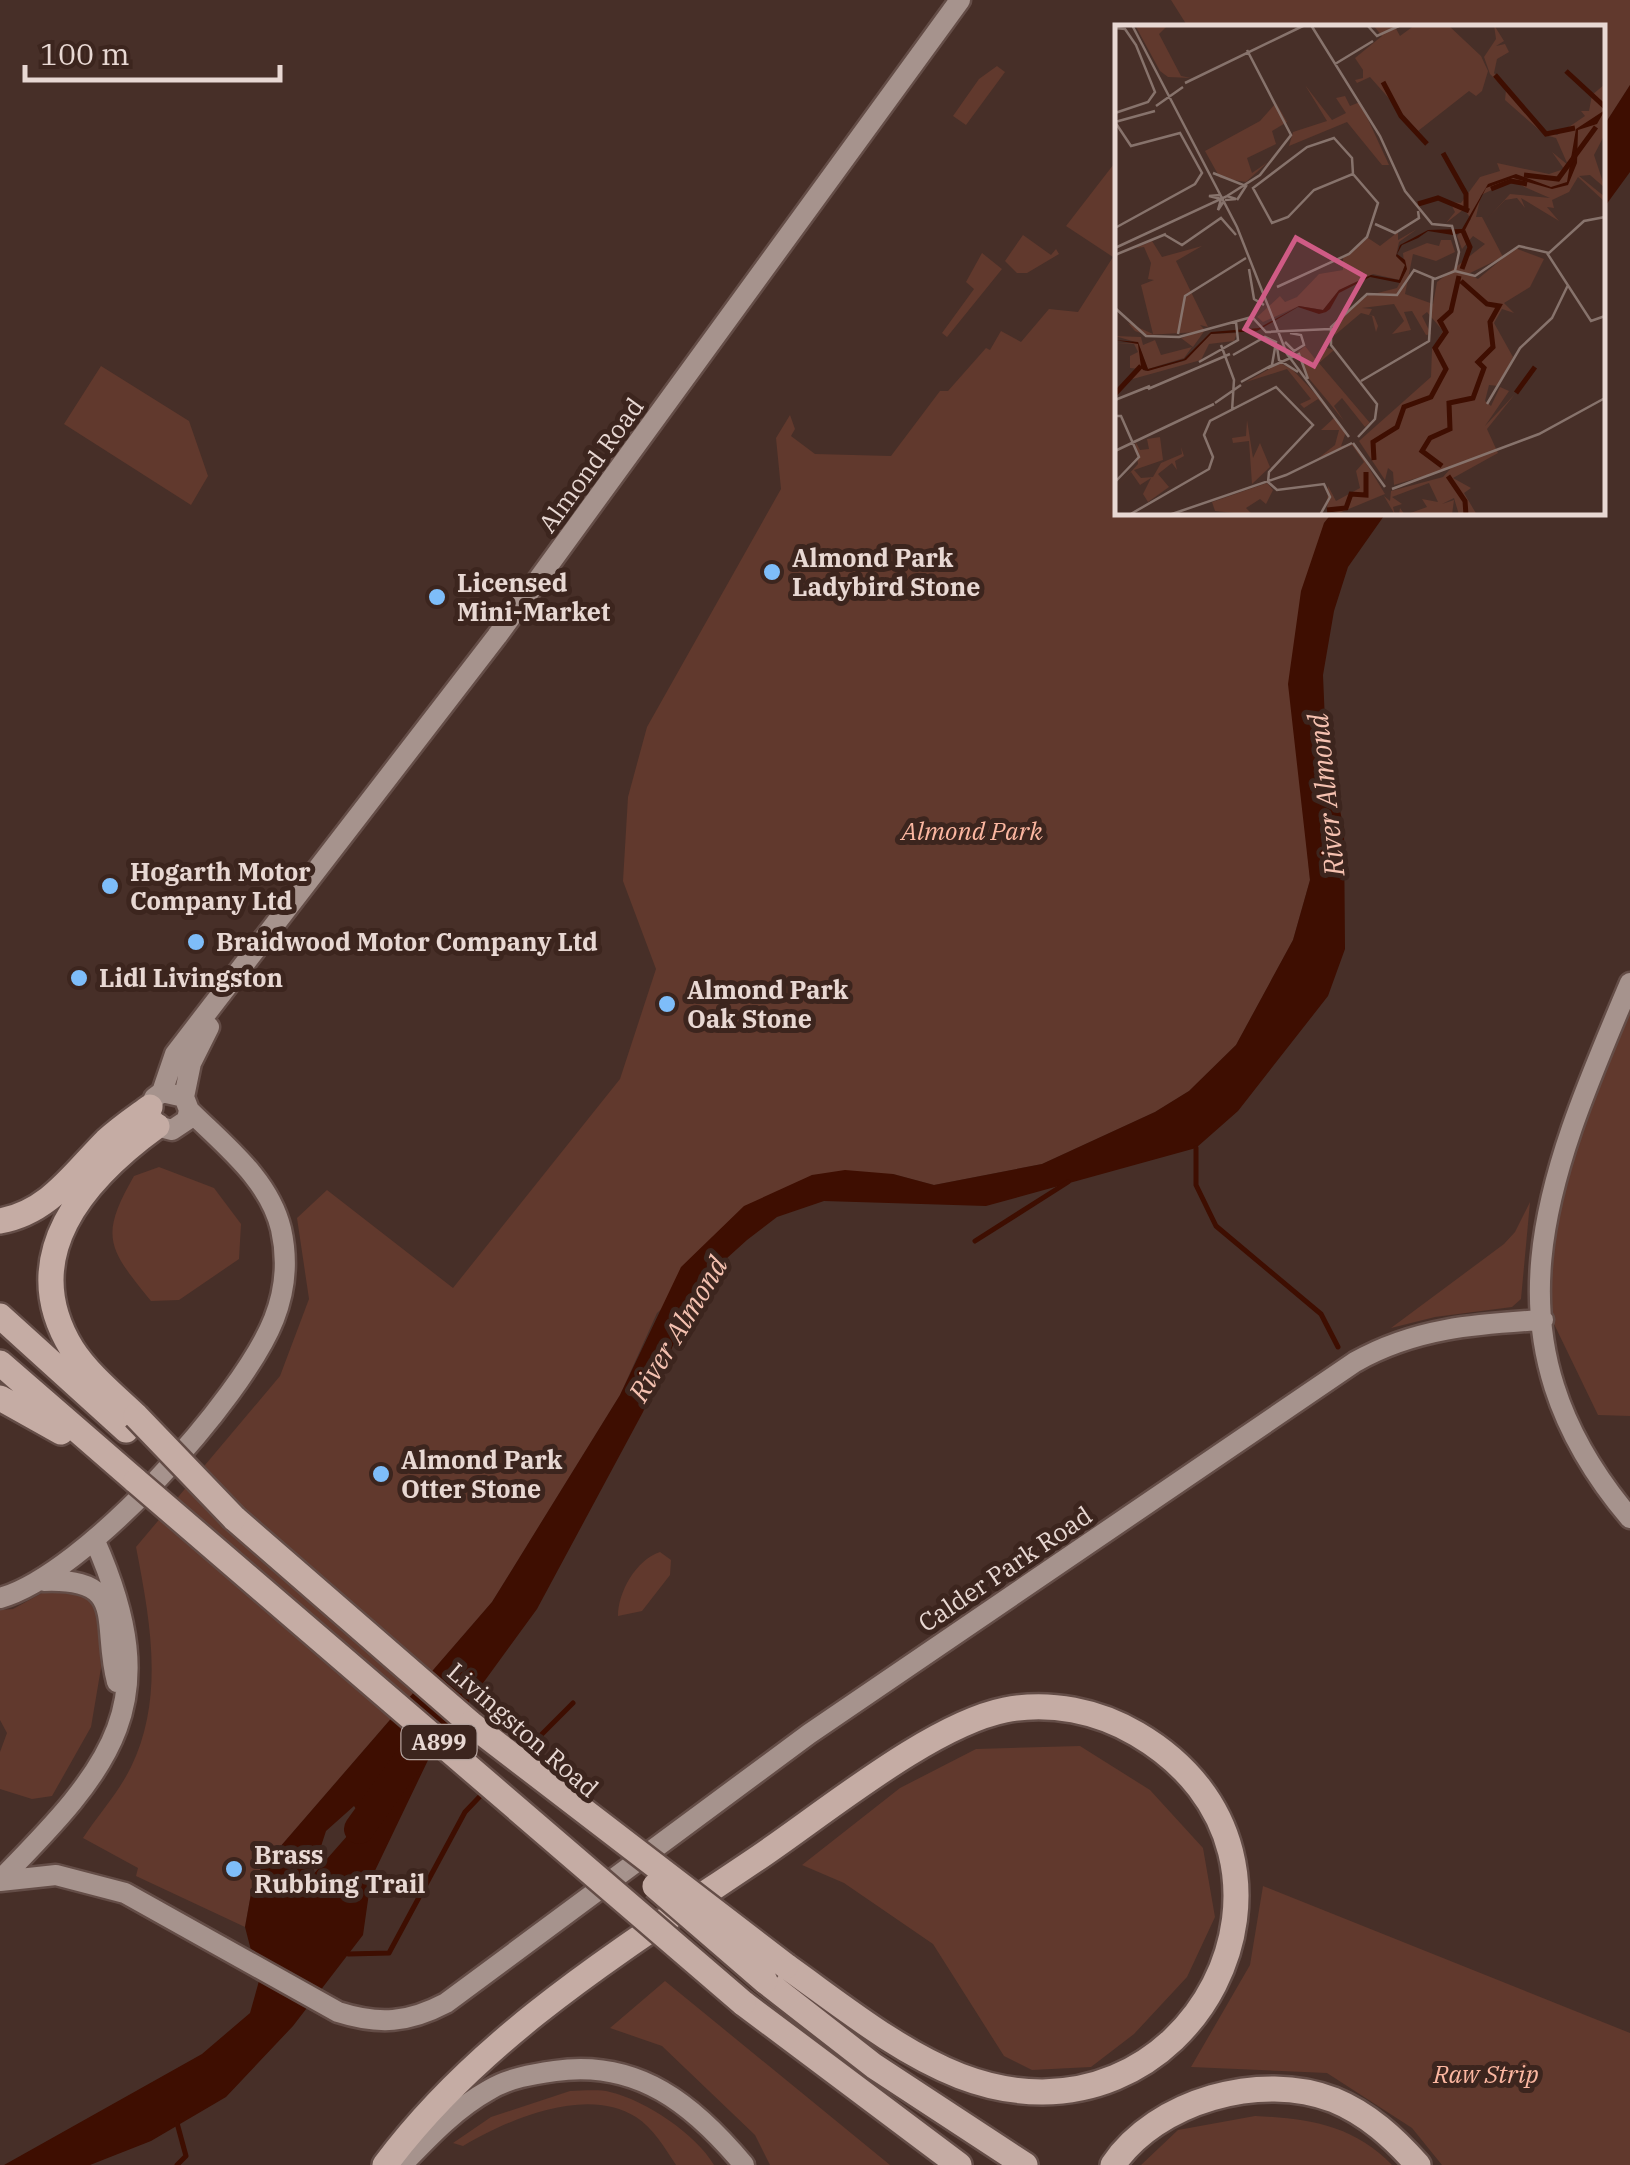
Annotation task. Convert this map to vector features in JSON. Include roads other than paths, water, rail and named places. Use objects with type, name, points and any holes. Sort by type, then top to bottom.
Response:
[{"type":"main road","points":[[0,1220],[32,1210],[63,1190],[106,1142],[170,1110]]},
{"type":"main road","points":[[131,1423],[75,1354],[59,1325],[50,1278],[54,1244],[68,1215],[108,1164],[170,1110]]},
{"type":"main road","name":"Livingston Road","points":[[0,1316],[131,1423],[470,1724],[775,1974]]},
{"type":"main road","name":"A899","points":[[0,1363],[102,1455],[743,2003],[959,2165]]},
{"type":"main road","points":[[0,1398],[102,1455]]},
{"type":"main road","points":[[385,2165],[421,2117],[552,2000],[856,1789],[957,1726],[1003,1710],[1048,1706],[1116,1722],[1177,1760],[1216,1818],[1237,1868],[1230,1953],[1213,1995],[1184,2033],[1103,2088],[1044,2096],[961,2077],[775,1974]]},
{"type":"main road","points":[[775,1974],[903,2087],[1025,2165]]},
{"type":"main road","points":[[1113,2165],[1130,2140],[1158,2121],[1192,2105],[1260,2089],[1332,2099],[1394,2138],[1418,2165]]},
{"type":"main road","points":[[892,2118],[934,2165]]},
{"type":"street","name":"Almond Road","points":[[170,1110],[174,1054],[256,954],[497,636],[960,0]]},
{"type":"street","points":[[1630,983],[1574,1117],[1548,1200],[1540,1275],[1548,1366],[1557,1393],[1600,1481],[1630,1518]]},
{"type":"street","points":[[0,1598],[43,1581],[94,1541],[192,1437],[240,1378],[272,1323],[284,1290],[284,1260],[274,1207],[258,1180],[170,1110]]},
{"type":"street","name":"Calder Park Road","points":[[0,1881],[56,1875],[124,1894],[338,2012],[388,2022],[416,2018],[446,2003],[809,1734],[1366,1356],[1397,1341],[1441,1330],[1544,1320]]},
{"type":"street","points":[[0,1881],[89,1784],[108,1755],[126,1707],[126,1637],[116,1590],[94,1541]]},
{"type":"street","points":[[43,1581],[80,1580],[96,1588],[109,1614],[115,1676],[126,1707]]},
{"type":"street","points":[[402,2165],[443,2122],[492,2088],[532,2074],[573,2068],[620,2071],[658,2086],[692,2108],[744,2165]]},
{"type":"water","points":[[1630,85],[1630,172],[1605,206],[1605,124]]},
{"type":"water","points":[[1330,515],[1385,515],[1348,567],[1334,611],[1323,675],[1326,746],[1344,829],[1345,949],[1328,996],[1238,1111],[1196,1148],[986,1206],[824,1201],[777,1217],[747,1240],[716,1268],[694,1299],[643,1412],[537,1609],[430,1756],[371,1879],[363,1935],[293,2026],[226,2097],[151,2141],[90,2165],[4,2165],[202,2054],[250,2013],[259,1981],[245,1927],[254,1877],[492,1602],[620,1395],[681,1267],[744,1206],[812,1175],[845,1170],[893,1174],[934,1185],[1042,1164],[1155,1112],[1189,1091],[1236,1045],[1293,940],[1310,880],[1288,684],[1301,591],[1324,523]],"holes":[[[354,1806],[359,1813],[348,1835],[311,1877],[326,1831]]]},
{"type":"waterway","points":[[1196,1148],[1196,1185],[1216,1226],[1321,1314],[1338,1347]]},
{"type":"waterway","points":[[975,1241],[1068,1182]]},
{"type":"waterway","points":[[522,1754],[573,1703]]},
{"type":"waterway","name":"River Almond","points":[[359,1829],[417,1748]]},
{"type":"waterway","points":[[348,1954],[389,1953],[465,1812],[486,1790]]},
{"type":"waterway","points":[[177,2123],[186,2156],[177,2165]]},
{"type":"place","name":"Almond Park Ladybird Stone","points":[[772,572]]},
{"type":"place","name":"Licensed Mini-Market","points":[[437,597]]},
{"type":"place","name":"Hogarth Motor Company Ltd","points":[[110,886]]},
{"type":"place","name":"Braidwood Motor Company Ltd","points":[[196,942]]},
{"type":"place","name":"Lidl Livingston","points":[[79,978]]},
{"type":"place","name":"Almond Park Oak Stone","points":[[667,1004]]},
{"type":"place","name":"Almond Park Otter Stone","points":[[381,1474]]},
{"type":"place","name":"Brass Rubbing Trail","points":[[234,1869]]},
{"type":"park label","name":"Almond Park","points":[[972,831]]},
{"type":"park label","name":"Raw Strip","points":[[1486,2074]]}]
